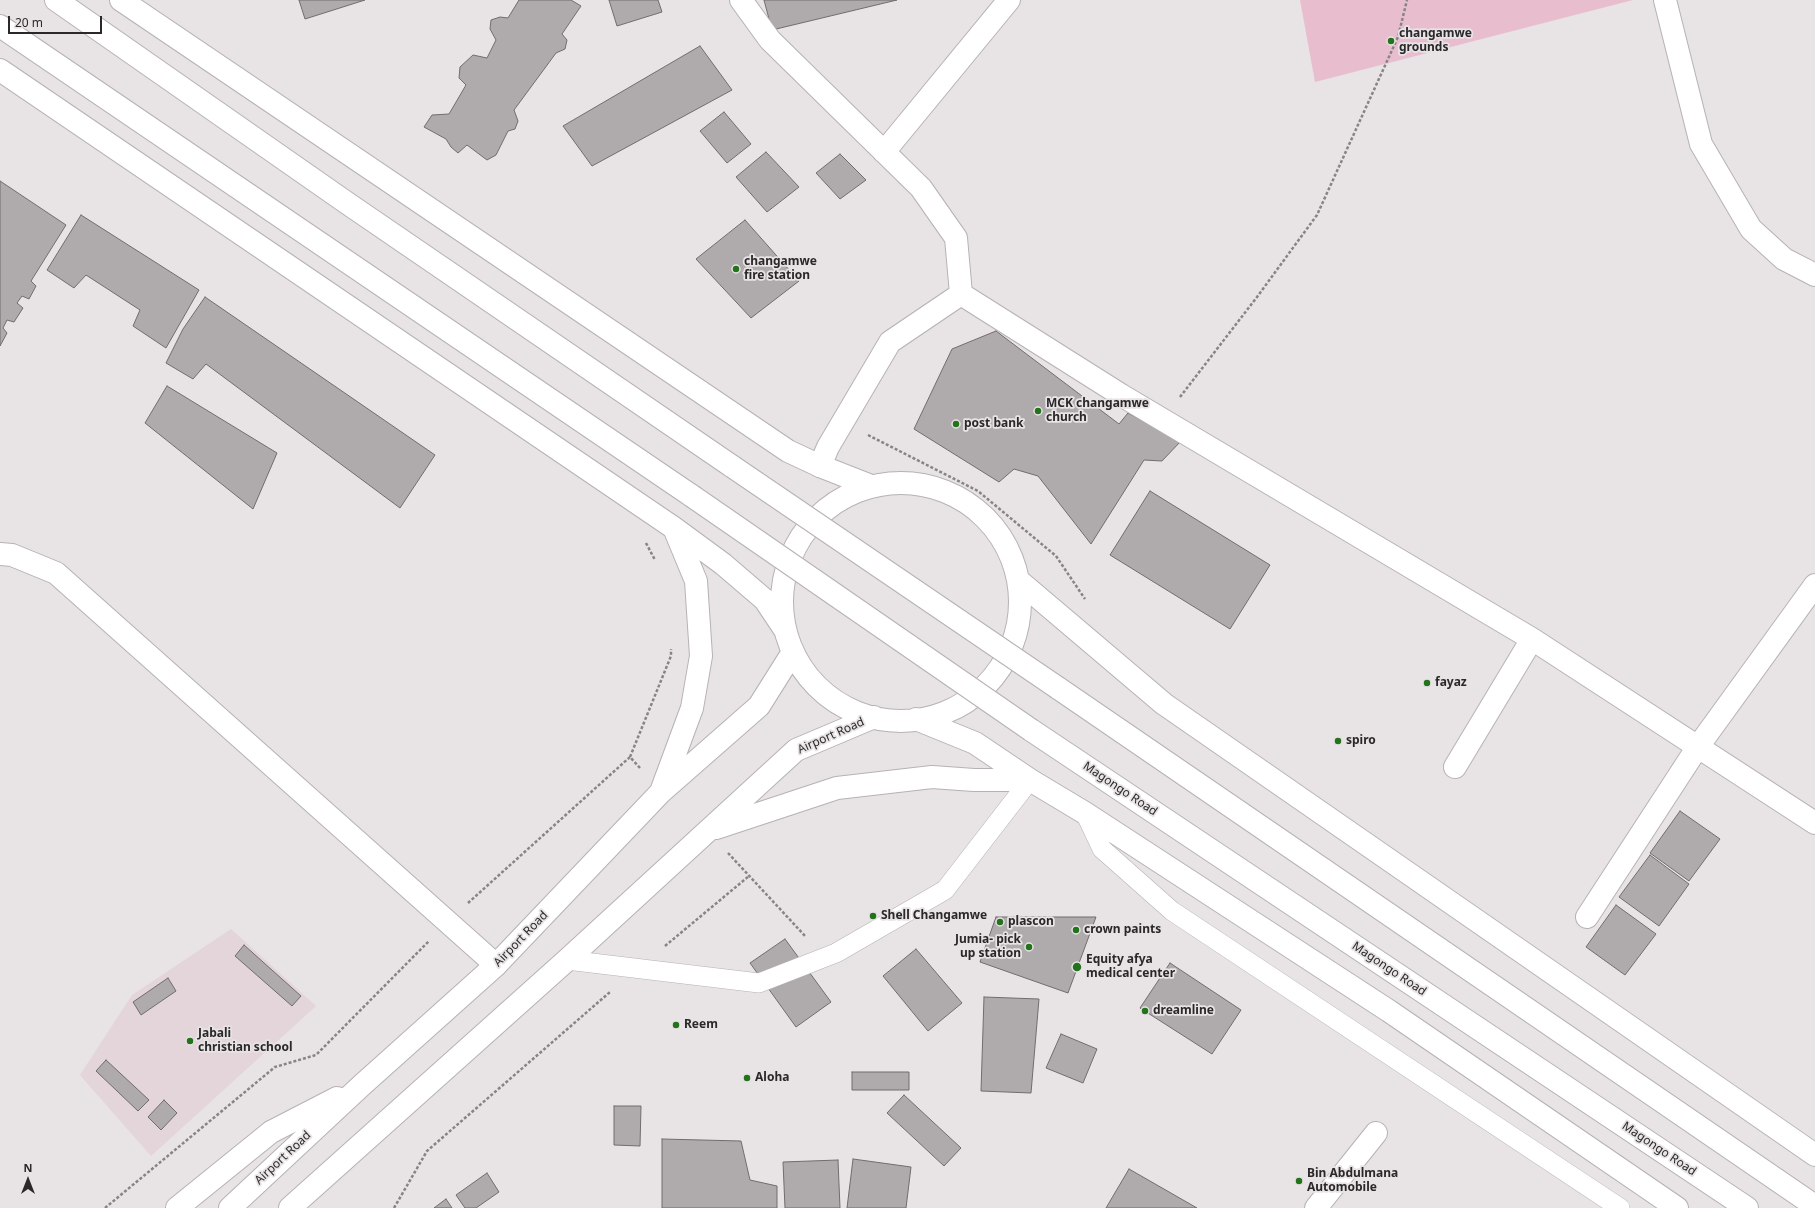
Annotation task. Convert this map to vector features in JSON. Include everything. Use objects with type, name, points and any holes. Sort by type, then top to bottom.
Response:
[{"type":"main road","points":[[56,0],[733,467],[1815,1206]]},
{"type":"main road","points":[[121,0],[788,451],[820,466],[871,486]]},
{"type":"main road","points":[[741,0],[770,40],[921,188],[956,238],[961,294]]},
{"type":"main road","points":[[884,152],[1009,0]]},
{"type":"main road","points":[[1665,0],[1701,144],[1751,229],[1784,259],[1815,275]]},
{"type":"main road","name":"Magongo Road","points":[[0,26],[679,488],[1031,730],[1747,1208]]},
{"type":"main road","points":[[0,70],[674,528],[723,564],[765,600],[785,630],[793,652],[807,675],[826,694],[848,708],[874,717],[895,720],[916,719],[947,712],[975,695],[998,672],[1013,644],[1020,613],[1019,581],[1009,549],[991,522],[966,502],[936,488],[904,482],[871,486],[843,498],[818,516],[798,541],[786,569],[782,599],[785,630]]},
{"type":"main road","points":[[820,466],[828,447],[890,342],[961,294]]},
{"type":"main road","points":[[961,294],[1121,395],[1163,418],[1532,639],[1697,748],[1815,823]]},
{"type":"main road","points":[[661,792],[692,708],[701,656],[696,581],[674,528]]},
{"type":"main road","points":[[0,554],[12,555],[56,573],[496,964]]},
{"type":"main road","points":[[1019,581],[1164,704],[1815,1155]]},
{"type":"main road","points":[[1586,917],[1697,748],[1815,585]]},
{"type":"main road","points":[[1454,767],[1532,639]]},
{"type":"main road","name":"Airport Road","points":[[230,1208],[362,1085],[496,964],[661,792],[759,706],[793,652]]},
{"type":"main road","name":"Airport Road","points":[[290,1208],[567,960],[796,750],[874,717]]},
{"type":"main road","points":[[916,719],[975,743],[1030,780],[1085,813],[1389,1011],[1677,1208]]},
{"type":"main road","points":[[708,831],[837,788],[932,777],[974,780],[1030,780]]},
{"type":"main road","points":[[177,1208],[271,1132],[362,1085]]},
{"type":"main road","points":[[1316,1208],[1376,1133]]},
{"type":"main road","points":[[310,1208],[324,1179]]},
{"type":"lane","points":[[567,960],[759,983],[836,953],[945,890],[1030,780]]},
{"type":"lane","points":[[1085,813],[1102,849],[1172,911],[1620,1208]]},
{"type":"path","points":[[1163,418],[1257,298],[1317,215],[1398,37],[1407,0]]},
{"type":"path","points":[[843,422],[978,491],[1056,556],[1086,600],[1071,625]]},
{"type":"path","points":[[642,537],[658,564]]},
{"type":"path","points":[[105,1208],[275,1067],[316,1055],[448,921],[630,757],[671,656],[671,648]]},
{"type":"path","points":[[630,757],[661,792]]},
{"type":"path","points":[[708,831],[824,957]]},
{"type":"path","points":[[394,1208],[427,1151],[636,969],[749,876]]},
{"type":"shaded area","name":"changamwe grounds","points":[[1300,0],[1633,0],[1315,82]]},
{"type":"shaded area","name":"Jabali christian school","points":[[231,929],[316,1006],[151,1156],[80,1075],[132,995]]},
{"type":"building","points":[[299,0],[365,0],[305,19]]},
{"type":"building","points":[[519,0],[571,0],[581,6],[562,34],[567,40],[565,49],[556,53],[514,110],[518,121],[515,129],[508,131],[496,155],[487,160],[467,145],[458,153],[451,147],[446,139],[424,127],[432,115],[449,114],[466,85],[459,78],[460,67],[473,55],[487,58],[496,40],[490,29],[491,20],[500,17],[508,18]]},
{"type":"building","points":[[609,0],[658,0],[662,12],[617,26]]},
{"type":"building","points":[[764,0],[897,0],[772,30]]},
{"type":"building","points":[[700,46],[732,90],[592,166],[563,126]]},
{"type":"building","points":[[724,112],[751,144],[727,163],[700,131]]},
{"type":"building","points":[[766,152],[799,187],[767,212],[736,177]]},
{"type":"building","points":[[840,154],[866,180],[840,199],[816,173]]},
{"type":"building","points":[[0,181],[66,225],[31,281],[36,286],[29,299],[22,296],[17,303],[23,308],[14,322],[7,320],[3,328],[7,333],[0,346]]},
{"type":"building","points":[[81,215],[199,290],[166,348],[133,326],[140,310],[86,275],[74,288],[47,270]]},
{"type":"building","points":[[745,220],[799,281],[751,318],[696,259]]},
{"type":"building","points":[[205,297],[435,455],[400,508],[206,364],[193,379],[166,363],[183,329]]},
{"type":"building","points":[[996,331],[1119,424],[1128,413],[1181,441],[1162,461],[1144,460],[1091,544],[1038,476],[1014,469],[999,482],[914,429],[952,349]]},
{"type":"building","points":[[167,386],[277,453],[253,509],[145,423]]},
{"type":"building","points":[[1150,491],[1270,565],[1230,629],[1110,555]]},
{"type":"building","points":[[1680,811],[1720,839],[1689,881],[1650,853]]},
{"type":"building","points":[[1650,855],[1689,884],[1659,926],[1619,897]]},
{"type":"building","points":[[1616,905],[1656,934],[1625,975],[1586,947]]},
{"type":"building","points":[[996,917],[1096,917],[1068,993],[980,962]]},
{"type":"building","points":[[785,939],[831,1002],[796,1027],[750,963]]},
{"type":"building","points":[[244,945],[301,996],[292,1006],[235,956]]},
{"type":"building","points":[[916,949],[962,1003],[928,1031],[883,976]]},
{"type":"building","points":[[1170,963],[1241,1010],[1212,1054],[1140,1008]]},
{"type":"building","points":[[168,978],[176,991],[141,1015],[133,1002]]},
{"type":"building","points":[[984,997],[1039,999],[1031,1093],[981,1091]]},
{"type":"building","points":[[1061,1034],[1097,1049],[1083,1083],[1046,1068]]},
{"type":"building","points":[[106,1060],[149,1100],[138,1111],[96,1071]]},
{"type":"building","points":[[852,1072],[909,1072],[909,1090],[852,1090]]},
{"type":"building","points":[[904,1095],[961,1148],[944,1166],[887,1113]]},
{"type":"building","points":[[164,1100],[177,1113],[161,1130],[148,1117]]},
{"type":"building","points":[[614,1106],[641,1106],[640,1146],[614,1145]]},
{"type":"building","points":[[662,1139],[741,1141],[750,1180],[777,1186],[777,1208],[662,1208]]},
{"type":"building","points":[[853,1159],[911,1167],[906,1208],[847,1208]]},
{"type":"building","points":[[838,1160],[840,1208],[785,1208],[783,1162]]},
{"type":"building","points":[[1129,1169],[1197,1208],[1106,1208]]},
{"type":"building","points":[[487,1173],[499,1192],[476,1208],[465,1208],[456,1195]]},
{"type":"building","points":[[446,1199],[452,1208],[434,1208]]},
{"type":"place","name":"changamwe grounds","points":[[1391,41]]},
{"type":"place","name":"changamwe fire station","points":[[736,269]]},
{"type":"place","name":"MCK changamwe church","points":[[1038,411]]},
{"type":"place","name":"post bank","points":[[956,424]]},
{"type":"place","name":"fayaz","points":[[1427,683]]},
{"type":"place","name":"spiro","points":[[1338,741]]},
{"type":"place","name":"Shell Changamwe","points":[[873,916]]},
{"type":"place","name":"plascon","points":[[1000,922]]},
{"type":"place","name":"crown paints","points":[[1076,930]]},
{"type":"place","name":"Jumia- pick up station","points":[[1029,947]]},
{"type":"place","name":"Equity afya medical center","points":[[1077,967]]},
{"type":"place","name":"dreamline","points":[[1145,1011]]},
{"type":"place","name":"Reem","points":[[676,1025]]},
{"type":"place","name":"Jabali christian school","points":[[190,1041]]},
{"type":"place","name":"Aloha","points":[[747,1078]]},
{"type":"place","name":"Bin Abdulmana Automobile","points":[[1299,1181]]}]
